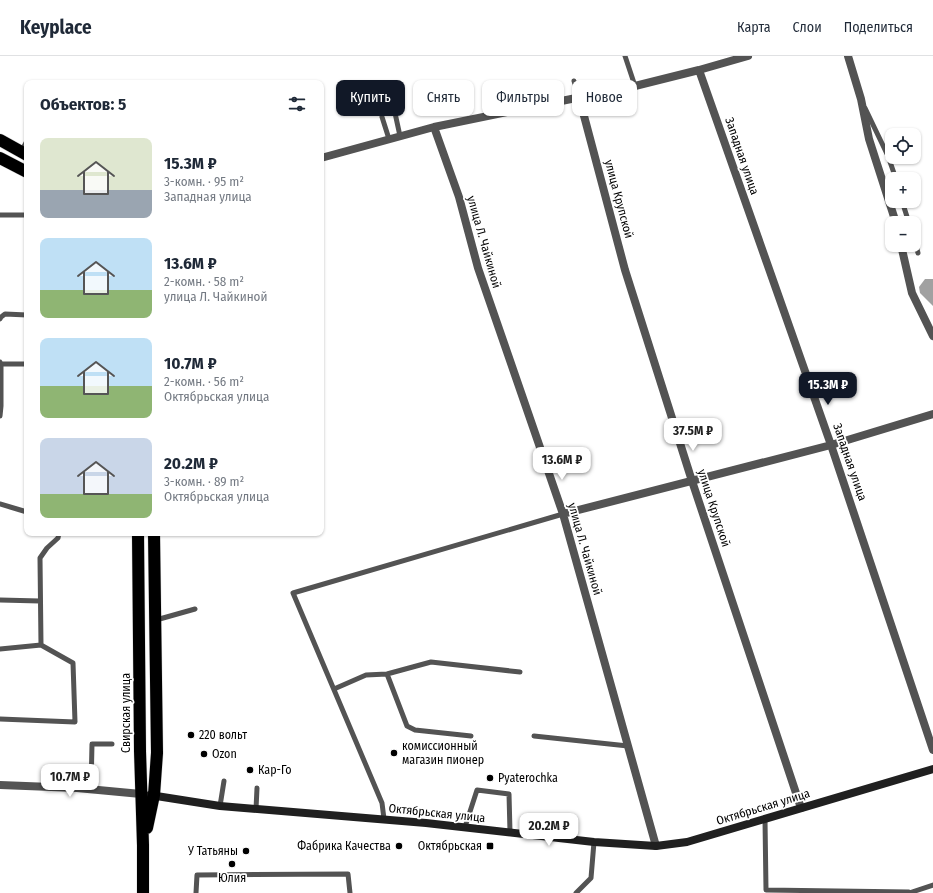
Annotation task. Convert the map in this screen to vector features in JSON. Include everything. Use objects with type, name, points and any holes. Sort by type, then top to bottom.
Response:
[{"type":"highway","points":[[0,140],[24,149]]},
{"type":"highway","points":[[0,158],[24,170]]},
{"type":"highway","name":"Свирская улица","points":[[138,536],[143,893]]},
{"type":"highway","points":[[143,845],[154,795],[157,753],[154,536]]},
{"type":"main road","name":"Октябрьская улица","points":[[141,794],[220,806],[384,819],[594,842],[656,846],[687,842],[933,769]]},
{"type":"street","points":[[637,86],[748,56]]},
{"type":"street","points":[[848,56],[861,99],[869,139],[894,216]]},
{"type":"street","name":"Западная улица","points":[[699,70],[831,445],[933,750]]},
{"type":"street","points":[[324,157],[434,127],[572,98]]},
{"type":"street","name":"улица Крупской","points":[[584,116],[625,270],[692,481],[801,808]]},
{"type":"street","name":"улица Л. Чайкиной","points":[[434,127],[459,197],[478,268],[563,514],[656,846]]},
{"type":"street","points":[[903,252],[912,293],[933,336]]},
{"type":"street","points":[[563,514],[831,445],[933,414]]},
{"type":"street","name":"Октябрьская улица","points":[[0,785],[91,789],[141,794]]},
{"type":"lane","points":[[625,56],[633,80]]},
{"type":"lane","points":[[861,99],[888,156],[894,172]]},
{"type":"lane","points":[[396,116],[400,136]]},
{"type":"lane","points":[[382,117],[390,139]]},
{"type":"lane","points":[[0,215],[24,215]]},
{"type":"lane","points":[[0,319],[5,314],[24,314]]},
{"type":"lane","points":[[0,416],[0,363],[24,364]]},
{"type":"lane","points":[[0,504],[24,511]]},
{"type":"lane","points":[[384,819],[382,803],[293,593],[563,514]]},
{"type":"lane","points":[[41,645],[40,558],[58,536]]},
{"type":"lane","points":[[0,600],[40,601]]},
{"type":"lane","points":[[155,620],[195,609]]},
{"type":"lane","points":[[0,649],[41,645],[73,662],[75,722],[0,719]]},
{"type":"lane","points":[[334,688],[366,675],[387,674],[432,662],[520,672]]},
{"type":"lane","points":[[387,674],[407,726],[415,730],[471,736]]},
{"type":"lane","points":[[534,736],[628,746]]},
{"type":"lane","points":[[91,789],[92,744],[112,744]]},
{"type":"lane","points":[[220,806],[224,781]]},
{"type":"lane","points":[[256,809],[257,788]]},
{"type":"lane","points":[[465,827],[477,790],[509,794],[510,832]]},
{"type":"lane","points":[[765,820],[766,890],[790,892],[909,893],[933,885]]},
{"type":"lane","points":[[576,893],[591,878],[594,842]]},
{"type":"lane","points":[[196,893],[197,875],[348,874],[350,893]]},
{"type":"shaded area","points":[[925,279],[933,279],[933,306],[920,293],[919,287]]},
{"type":"place","name":"220 вольт","points":[[191,735]]},
{"type":"place","name":"комиссионный магазин пионер","points":[[394,753]]},
{"type":"place","name":"Ozon","points":[[204,754]]},
{"type":"place","name":"Кар-Го","points":[[250,770]]},
{"type":"place","name":"Pyaterochka","points":[[490,778]]},
{"type":"place","name":"Фабрика Качества","points":[[399,846]]},
{"type":"place","name":"Октябрьская","points":[[490,846]]},
{"type":"place","name":"У Татьяны","points":[[246,851]]},
{"type":"place","name":"Юлия","points":[[232,864]]}]
